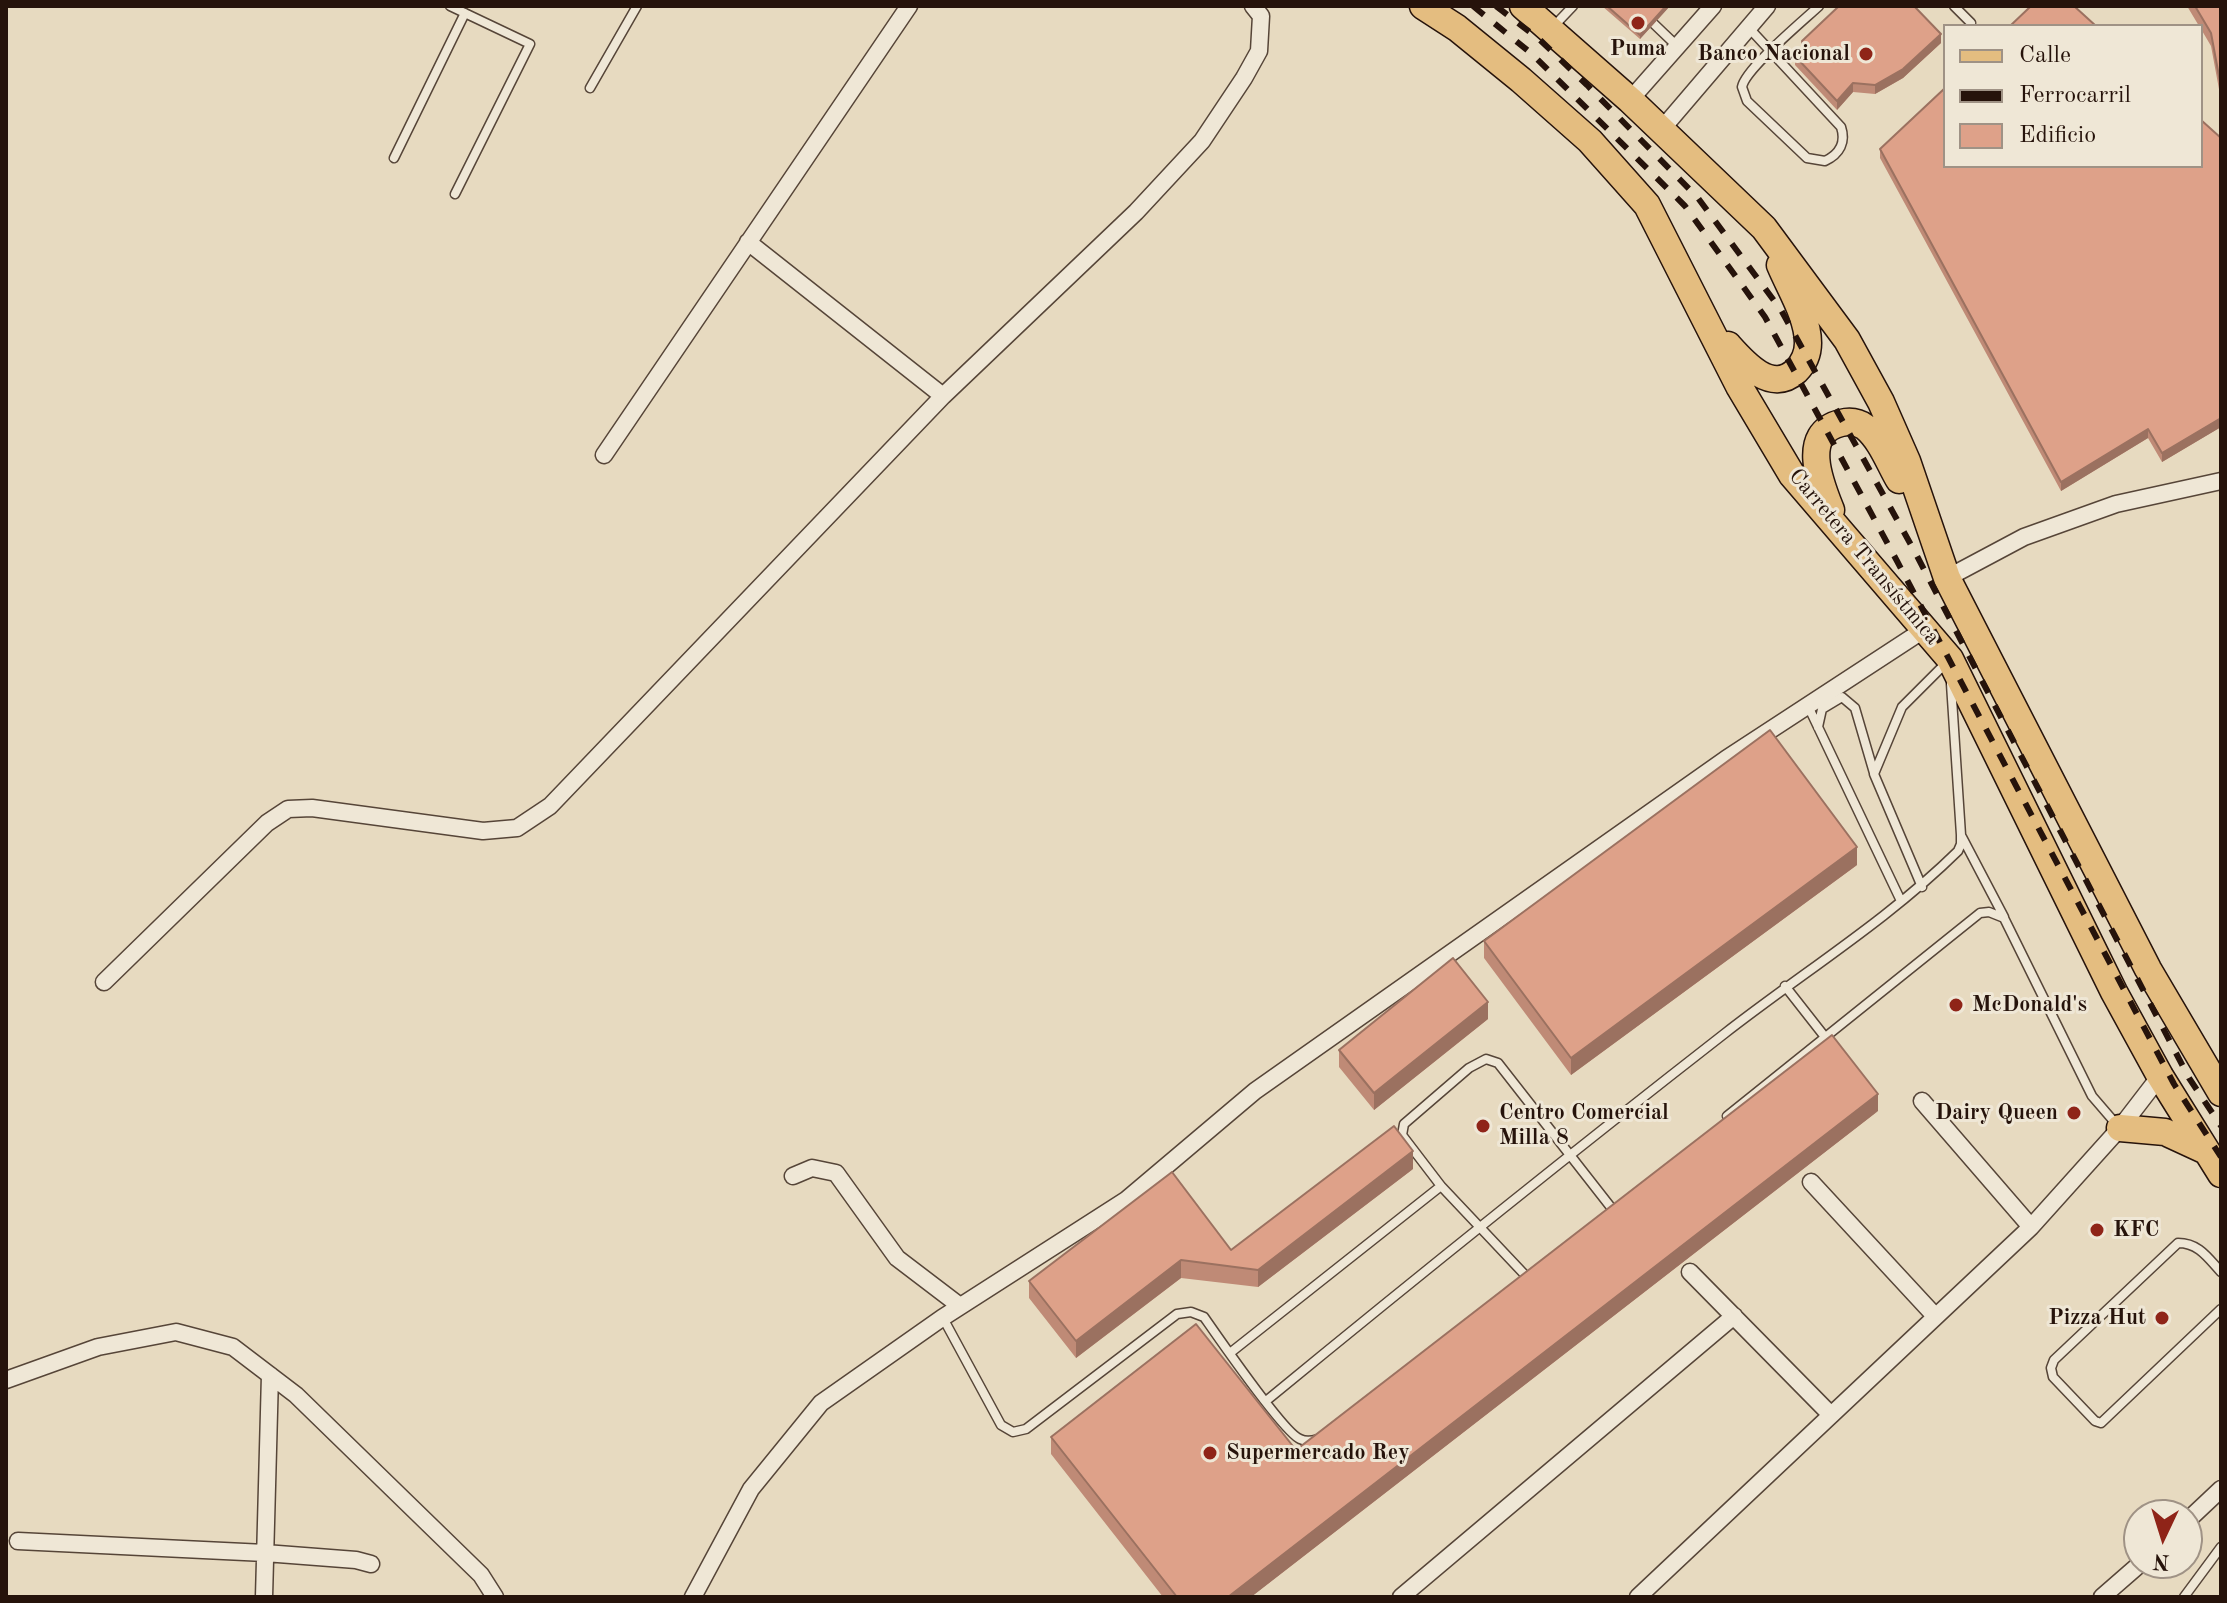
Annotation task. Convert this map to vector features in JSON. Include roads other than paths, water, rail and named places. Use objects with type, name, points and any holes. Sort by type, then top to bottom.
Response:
[{"type":"main road","name":"Carretera Transístmica","points":[[1426,6],[1457,28],[1590,141],[1647,205],[1739,386],[1792,475],[1950,659],[2107,978],[2160,1076],[2221,1174]]},
{"type":"main road","points":[[1509,6],[1621,99],[1630,100]]},
{"type":"main road","name":"Carretera Transístmica","points":[[1523,6],[1662,129],[1764,228],[1847,340],[1881,402],[1907,461],[1947,578],[2148,969],[2221,1093]]},
{"type":"main road","points":[[1708,321],[1745,364],[1765,377],[1790,375],[1804,362],[1808,345],[1806,325],[1764,228]]},
{"type":"main road","points":[[1841,534],[1818,476],[1815,458],[1820,440],[1826,432],[1833,426],[1849,422],[1865,428],[1877,442],[1930,535]]},
{"type":"main road","points":[[2120,1128],[2165,1132],[2206,1151]]},
{"type":"street","points":[[604,455],[909,6]]},
{"type":"street","points":[[104,982],[267,823],[288,809],[312,808],[483,831],[517,828],[550,806],[943,396],[1136,212],[1202,141],[1259,51],[1261,16],[1253,6]]},
{"type":"street","points":[[1630,100],[1713,6]]},
{"type":"street","points":[[1662,129],[1767,6]]},
{"type":"street","points":[[748,242],[943,396]]},
{"type":"street","points":[[1947,578],[2024,537],[2116,504],[2221,481]]},
{"type":"street","points":[[693,1597],[751,1489],[821,1403],[960,1306],[1126,1200],[1255,1091],[1726,759],[1925,629]]},
{"type":"street","points":[[1638,1597],[2031,1227],[2120,1128],[2160,1076]]},
{"type":"street","points":[[1922,1101],[2031,1227]]},
{"type":"street","points":[[793,1176],[812,1168],[836,1173],[897,1258],[960,1306]]},
{"type":"street","points":[[1811,1182],[1935,1316]]},
{"type":"street","points":[[1690,1272],[1831,1415]]},
{"type":"street","points":[[1401,1597],[1734,1316]]},
{"type":"street","points":[[6,1380],[98,1347],[176,1332],[233,1347],[296,1395],[481,1575],[495,1597]]},
{"type":"street","points":[[264,1597],[270,1375]]},
{"type":"street","points":[[2203,1506],[2221,1489]]},
{"type":"street","points":[[18,1541],[265,1553],[356,1560],[371,1564]]},
{"type":"street","points":[[2102,1597],[2123,1579]]},
{"type":"lane","points":[[450,6],[530,44],[455,194]]},
{"type":"lane","points":[[590,88],[637,6]]},
{"type":"lane","points":[[1551,29],[1573,6]]},
{"type":"lane","points":[[1749,27],[1771,51],[1841,127],[1843,137],[1839,152],[1825,161],[1807,158],[1743,94],[1743,80],[1771,51],[1819,6]]},
{"type":"lane","points":[[1954,6],[1971,23]]},
{"type":"lane","points":[[394,158],[465,13]]},
{"type":"lane","points":[[1654,24],[1677,46]]},
{"type":"lane","points":[[1874,774],[1902,707],[1950,659]]},
{"type":"lane","points":[[1266,1401],[1569,1155],[1785,986],[1922,887],[1958,851],[1961,835],[1950,659]]},
{"type":"lane","points":[[1817,728],[1822,709],[1842,697],[1855,708],[1874,774],[1922,887]]},
{"type":"lane","points":[[1808,706],[1901,901]]},
{"type":"lane","points":[[1961,835],[2092,1096],[2120,1128]]},
{"type":"lane","points":[[1719,1123],[1980,913],[1989,912],[2004,918]]},
{"type":"lane","points":[[1785,986],[1825,1037]]},
{"type":"lane","points":[[1525,1275],[1441,1186],[1402,1135],[1404,1124],[1469,1068],[1486,1059],[1498,1063],[1613,1210]]},
{"type":"lane","points":[[1230,1353],[1441,1186]]},
{"type":"lane","points":[[1600,1219],[1624,1200]]},
{"type":"lane","points":[[2221,1272],[2199,1247],[2178,1243],[2054,1360],[2051,1368],[2053,1377],[2095,1421],[2101,1423],[2221,1309]]},
{"type":"lane","points":[[1513,1284],[1537,1265]]},
{"type":"lane","points":[[942,1318],[1001,1425],[1013,1432],[1026,1429],[1177,1314],[1191,1312],[1204,1317],[1297,1439],[1311,1442],[1323,1437]]},
{"type":"lane","points":[[2184,1597],[2221,1547]]},
{"type":"railway","points":[[1473,6],[1532,54],[1685,206],[1765,317],[2174,1084],[2221,1157]]},
{"type":"railway","points":[[1496,6],[1539,39],[1698,198],[1781,310],[1916,554],[2189,1078],[2221,1126]]},
{"type":"place","name":"Puma","points":[[1638,23]]},
{"type":"place","name":"Banco Nacional","points":[[1866,54]]},
{"type":"place","name":"McDonald's","points":[[1956,1005]]},
{"type":"place","name":"Dairy Queen","points":[[2074,1113]]},
{"type":"place","name":"Centro Comercial Milla 8","points":[[1483,1126]]},
{"type":"place","name":"KFC","points":[[2097,1230]]},
{"type":"place","name":"Pizza Hut","points":[[2162,1318]]},
{"type":"place","name":"Supermercado Rey","points":[[1210,1453]]}]
